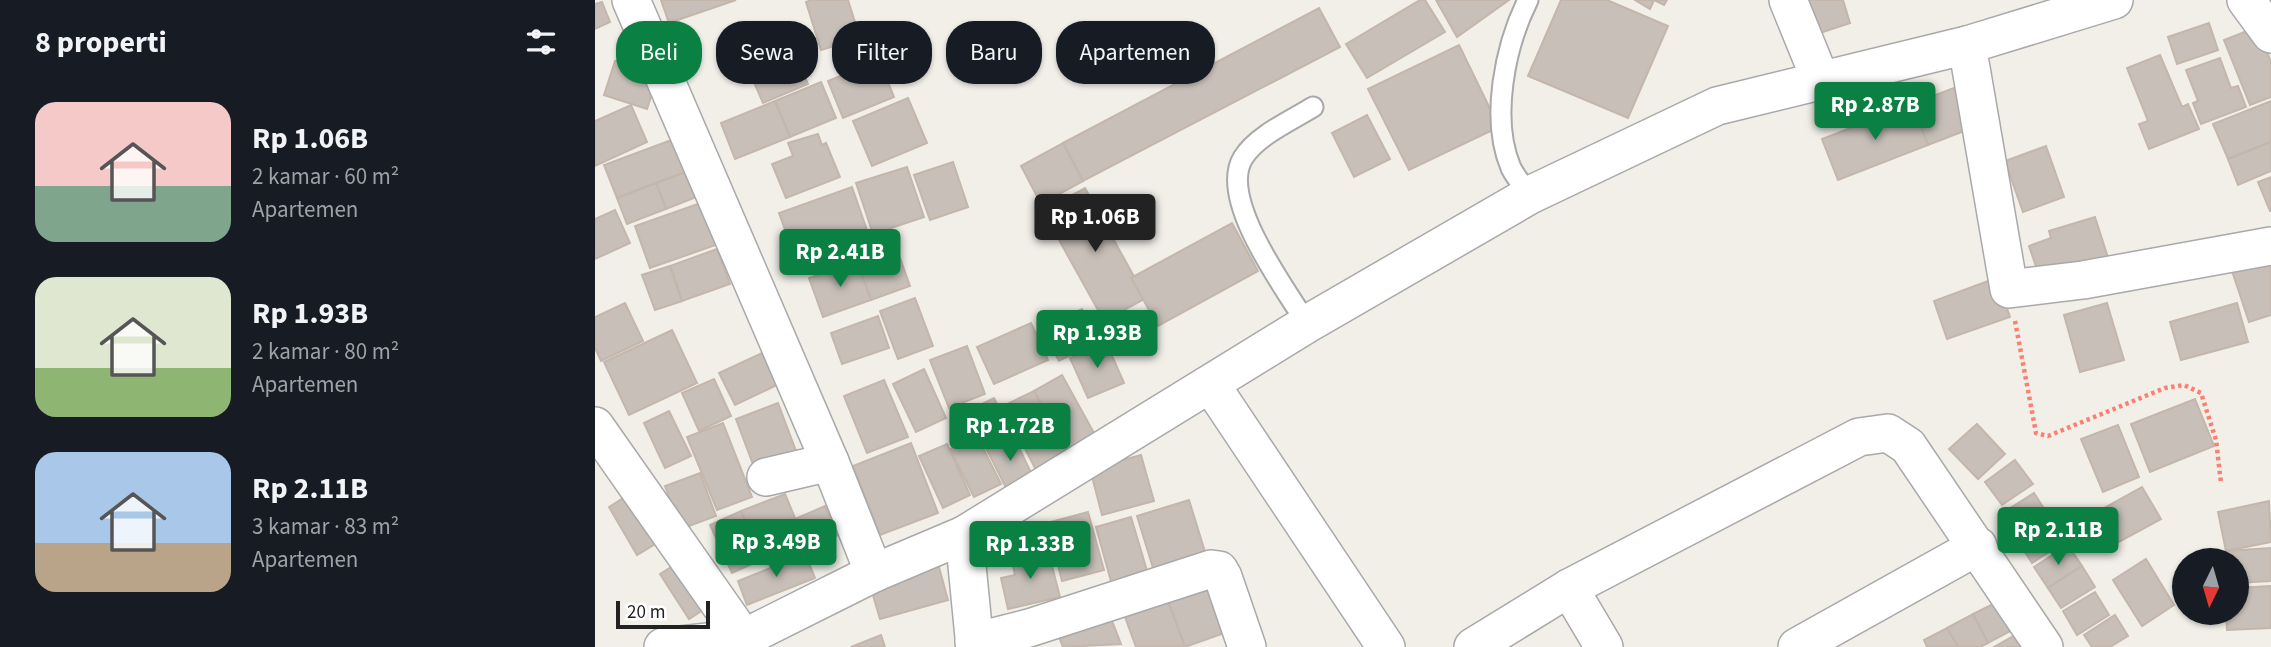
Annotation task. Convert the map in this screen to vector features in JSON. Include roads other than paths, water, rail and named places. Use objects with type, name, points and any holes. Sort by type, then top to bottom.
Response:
[{"type":"street","points":[[631,0],[829,461],[874,573]]},
{"type":"street","points":[[1788,0],[1821,80]]},
{"type":"street","points":[[663,647],[728,644],[874,573],[964,535],[1307,324],[1530,195],[1717,106],[1967,45],[2114,0]]},
{"type":"street","points":[[2246,0],[2271,34]]},
{"type":"street","points":[[1967,45],[2009,289],[2083,280],[2271,246]]},
{"type":"street","points":[[1211,385],[1387,647]]},
{"type":"street","points":[[595,426],[728,644]]},
{"type":"street","points":[[1473,647],[1569,588],[1872,433],[1888,433],[1908,446],[2044,647]]},
{"type":"street","points":[[767,477],[829,461]]},
{"type":"street","points":[[964,535],[975,644],[1032,638],[1211,569],[1219,570],[1223,576],[1247,647]]},
{"type":"street","points":[[1797,647],[1978,546]]},
{"type":"street","points":[[1569,588],[1604,647]]},
{"type":"lane","points":[[1528,0],[1516,24],[1503,96],[1501,127],[1511,168],[1530,195]]},
{"type":"lane","points":[[1307,324],[1242,208],[1237,173],[1242,158],[1252,147],[1313,107]]}]
